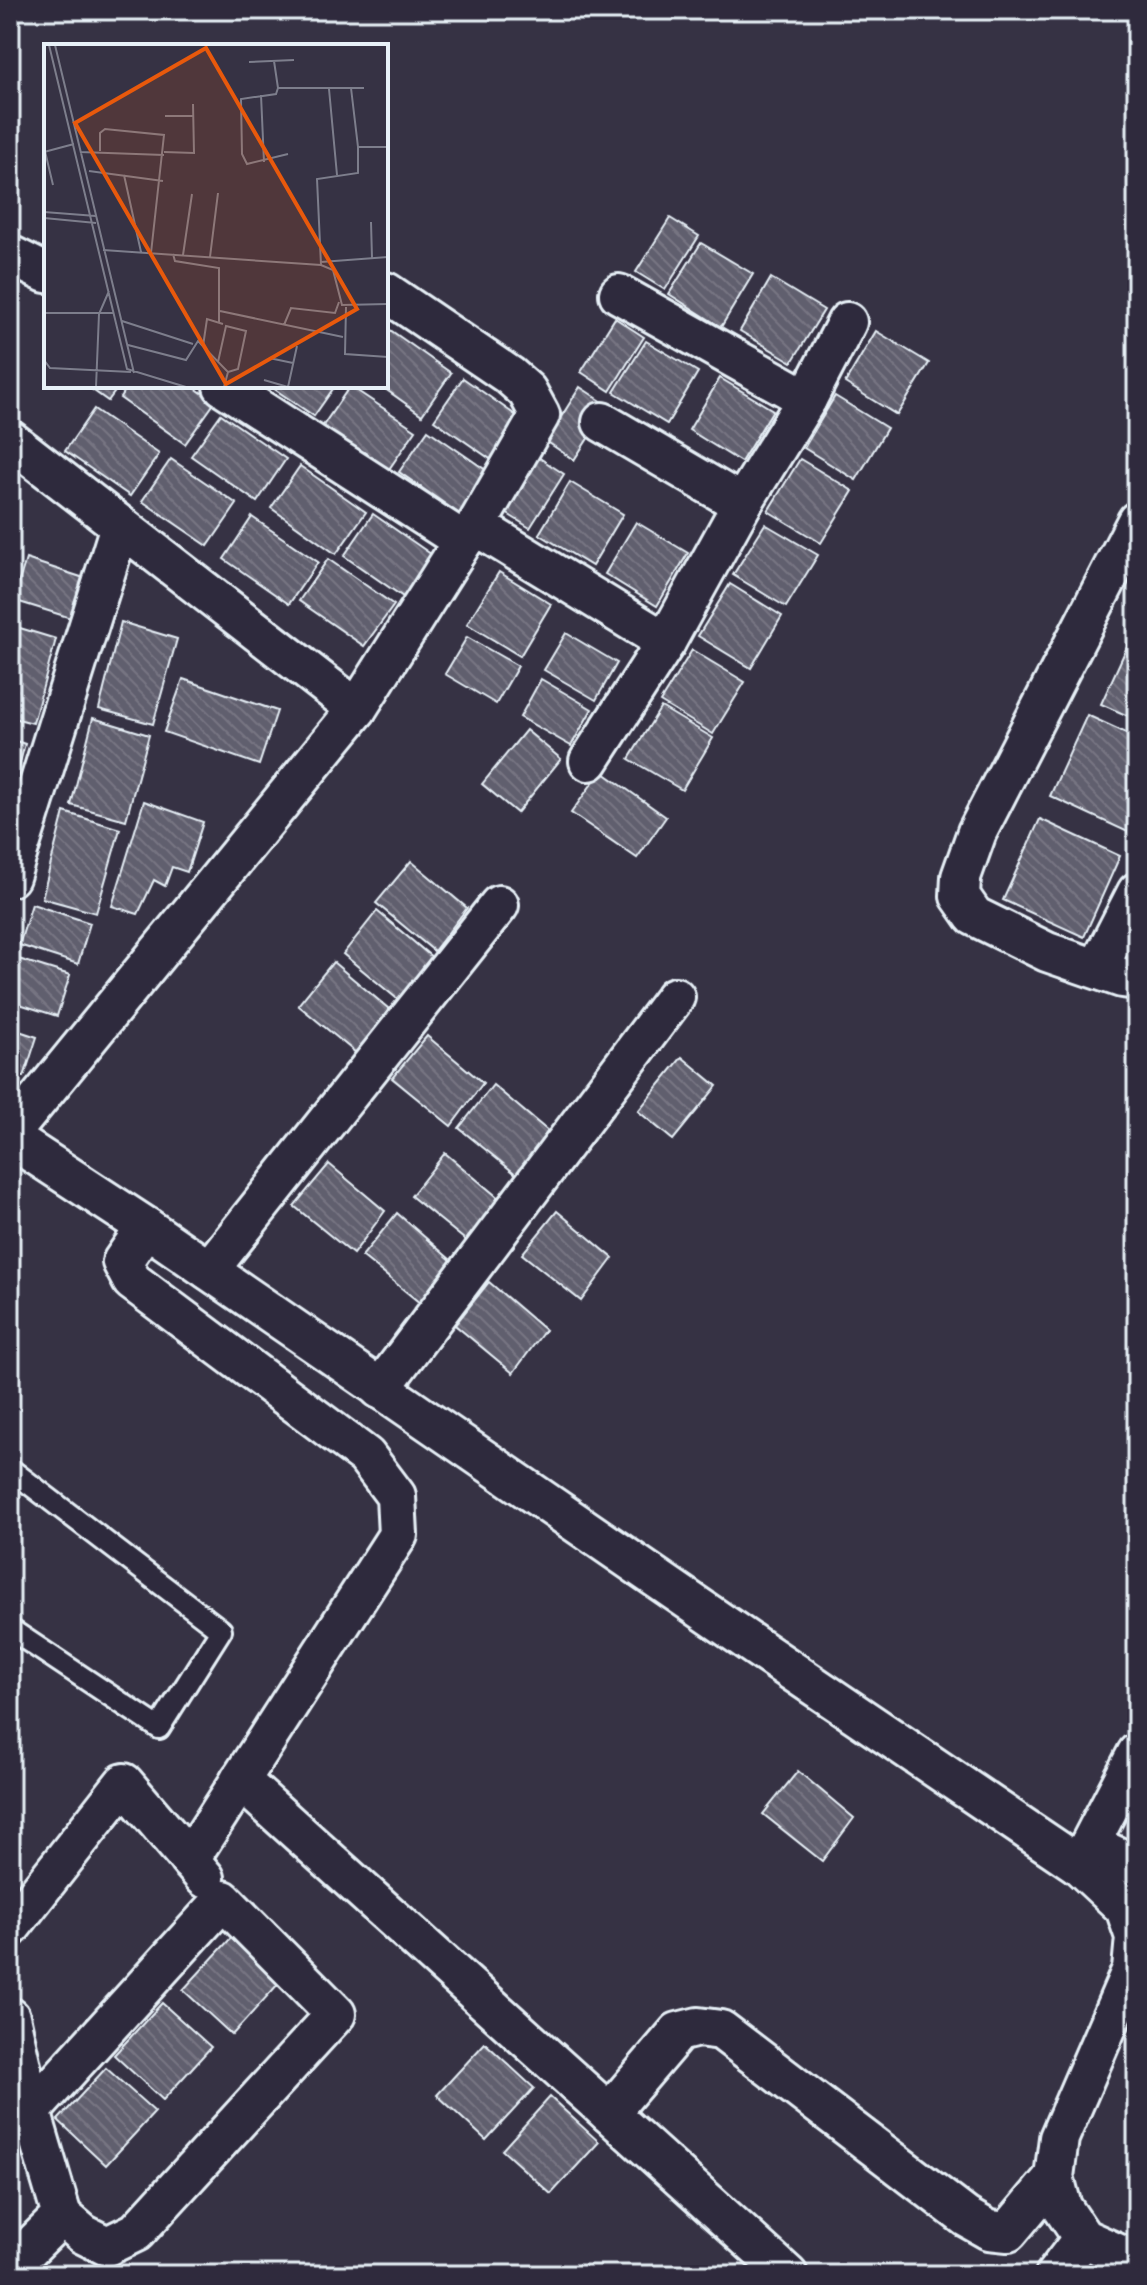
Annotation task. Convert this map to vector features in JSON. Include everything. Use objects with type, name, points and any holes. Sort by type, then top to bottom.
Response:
[{"type":"street","points":[[10,255],[44,272]]},
{"type":"street","points":[[388,293],[510,376],[527,391],[540,415],[357,709],[10,1136],[758,1648],[1085,1854],[1137,1866]]},
{"type":"street","points":[[619,294],[807,399]]},
{"type":"street","points":[[589,761],[666,642],[742,504],[807,399],[847,322]]},
{"type":"street","points":[[226,388],[469,533],[666,642]]},
{"type":"street","points":[[602,422],[742,504]]},
{"type":"street","points":[[10,440],[357,709]]},
{"type":"street","points":[[1137,521],[977,832],[961,877],[960,896],[974,916],[1047,952],[1122,978],[1137,980]]},
{"type":"street","points":[[10,877],[120,526]]},
{"type":"street","points":[[1098,968],[1137,892]]},
{"type":"street","points":[[209,1270],[499,905]]},
{"type":"street","points":[[380,1389],[675,997]]},
{"type":"street","points":[[146,1227],[122,1262],[132,1281],[366,1456],[396,1496],[398,1535],[189,1860]]},
{"type":"street","points":[[1085,1854],[1137,1753]]},
{"type":"street","points":[[240,1780],[788,2275]]},
{"type":"street","points":[[10,1928],[124,1783],[223,1900],[336,2014],[136,2232],[107,2246],[83,2234],[62,2216],[31,2111],[10,2017]]},
{"type":"street","points":[[1085,1854],[1125,1908],[1135,1937],[1132,1969],[1059,2138],[1054,2177],[1062,2207],[1083,2238],[1137,2262]]},
{"type":"street","points":[[31,2111],[223,1900]]},
{"type":"street","points":[[609,2113],[678,2032],[698,2027],[721,2030],[966,2217],[989,2230],[1008,2232],[1054,2177]]},
{"type":"street","points":[[10,2267],[62,2216]]},
{"type":"street","points":[[1055,2275],[1083,2238]]},
{"type":"lane","points":[[10,1469],[221,1630],[159,1728],[10,1629]]},
{"type":"building","points":[[670,218],[699,236],[665,290],[636,272]]},
{"type":"building","points":[[701,243],[753,274],[721,327],[669,294]]},
{"type":"building","points":[[771,278],[824,310],[792,362],[740,331]]},
{"type":"building","points":[[615,318],[644,337],[610,391],[581,372]]},
{"type":"building","points":[[388,328],[451,373],[422,415],[384,388],[388,388]]},
{"type":"building","points":[[876,331],[929,363],[897,415],[845,383]]},
{"type":"building","points":[[646,341],[698,372],[667,424],[614,392]]},
{"type":"building","points":[[463,378],[528,424],[499,465],[434,420]]},
{"type":"building","points":[[720,378],[773,410],[741,462],[689,430]]},
{"type":"building","points":[[580,387],[609,406],[574,460],[546,441]]},
{"type":"building","points":[[90,388],[118,388],[108,401]]},
{"type":"building","points":[[127,388],[195,388],[215,402],[185,444],[120,398]]},
{"type":"building","points":[[273,388],[334,388],[314,416]]},
{"type":"building","points":[[349,388],[353,388],[416,430],[387,472],[322,427]]},
{"type":"building","points":[[835,396],[887,428],[856,480],[804,448]]},
{"type":"building","points":[[94,409],[159,454],[130,496],[65,451]]},
{"type":"building","points":[[221,414],[286,459],[257,502],[191,456]]},
{"type":"building","points":[[428,430],[493,475],[464,517],[399,472]]},
{"type":"building","points":[[535,455],[564,474],[530,528],[501,510]]},
{"type":"building","points":[[171,459],[237,504],[208,546],[142,501]]},
{"type":"building","points":[[800,459],[853,491],[821,543],[768,511]]},
{"type":"building","points":[[300,466],[366,512],[336,554],[271,508]]},
{"type":"building","points":[[570,482],[623,514],[592,566],[539,534]]},
{"type":"building","points":[[373,514],[438,559],[409,601],[344,556]]},
{"type":"building","points":[[252,517],[318,562],[289,604],[224,559]]},
{"type":"building","points":[[636,522],[688,553],[657,606],[605,574]]},
{"type":"building","points":[[765,524],[818,555],[786,607],[733,575]]},
{"type":"building","points":[[26,559],[84,578],[71,618],[13,600]]},
{"type":"building","points":[[328,559],[394,605],[364,646],[299,601]]},
{"type":"building","points":[[499,572],[551,604],[520,656],[467,624]]},
{"type":"building","points":[[730,584],[782,616],[751,668],[698,636]]},
{"type":"building","points":[[121,622],[177,639],[153,724],[99,709]]},
{"type":"building","points":[[10,625],[56,639],[33,723],[10,717]]},
{"type":"building","points":[[1137,625],[1137,720],[1101,704]]},
{"type":"building","points":[[566,633],[617,663],[596,700],[544,670]]},
{"type":"building","points":[[467,637],[518,666],[496,704],[445,674]]},
{"type":"building","points":[[692,650],[745,682],[713,734],[660,702]]},
{"type":"building","points":[[183,679],[277,711],[259,765],[164,732]]},
{"type":"building","points":[[541,679],[592,709],[571,746],[520,717]]},
{"type":"building","points":[[661,707],[713,738],[682,790],[629,759]]},
{"type":"building","points":[[1087,715],[1137,738],[1137,818],[1130,833],[1050,796]]},
{"type":"building","points":[[93,718],[149,735],[126,820],[71,805]]},
{"type":"building","points":[[526,730],[561,759],[517,813],[482,784]]},
{"type":"building","points":[[10,739],[25,744],[10,799]]},
{"type":"building","points":[[601,771],[666,817],[637,858],[571,813]]},
{"type":"building","points":[[144,801],[203,822],[187,872],[172,867],[165,886],[154,880],[138,914],[112,906]]},
{"type":"building","points":[[64,812],[120,829],[96,913],[42,898]]},
{"type":"building","points":[[1040,819],[1120,856],[1084,937],[1003,900]]},
{"type":"building","points":[[411,861],[467,908],[434,951],[376,903]]},
{"type":"building","points":[[32,904],[90,923],[78,964],[19,945]]},
{"type":"building","points":[[377,911],[434,959],[401,1002],[343,954]]},
{"type":"building","points":[[12,957],[70,975],[57,1016],[10,1001]]},
{"type":"building","points":[[333,962],[389,1009],[356,1053],[298,1005]]},
{"type":"building","points":[[10,1028],[37,1037],[24,1077],[10,1073]]},
{"type":"building","points":[[427,1036],[483,1083],[451,1126],[392,1078]]},
{"type":"building","points":[[682,1057],[717,1086],[673,1140],[638,1111]]},
{"type":"building","points":[[493,1085],[549,1132],[517,1175],[459,1128]]},
{"type":"building","points":[[445,1153],[501,1200],[469,1243],[411,1196]]},
{"type":"building","points":[[329,1164],[385,1211],[353,1254],[294,1206]]},
{"type":"building","points":[[557,1211],[613,1258],[581,1301],[522,1254]]},
{"type":"building","points":[[397,1213],[452,1261],[420,1303],[362,1256]]},
{"type":"building","points":[[489,1282],[545,1330],[513,1373],[455,1325]]},
{"type":"building","points":[[798,1771],[854,1818],[822,1861],[763,1814]]},
{"type":"building","points":[[231,1938],[279,1983],[232,2035],[183,1990]]},
{"type":"building","points":[[162,2003],[211,2047],[163,2100],[114,2055]]},
{"type":"building","points":[[485,2043],[534,2088],[486,2140],[437,2095]]},
{"type":"building","points":[[106,2068],[155,2112],[106,2165],[58,2120]]},
{"type":"building","points":[[550,2097],[599,2142],[551,2194],[502,2150]]}]
